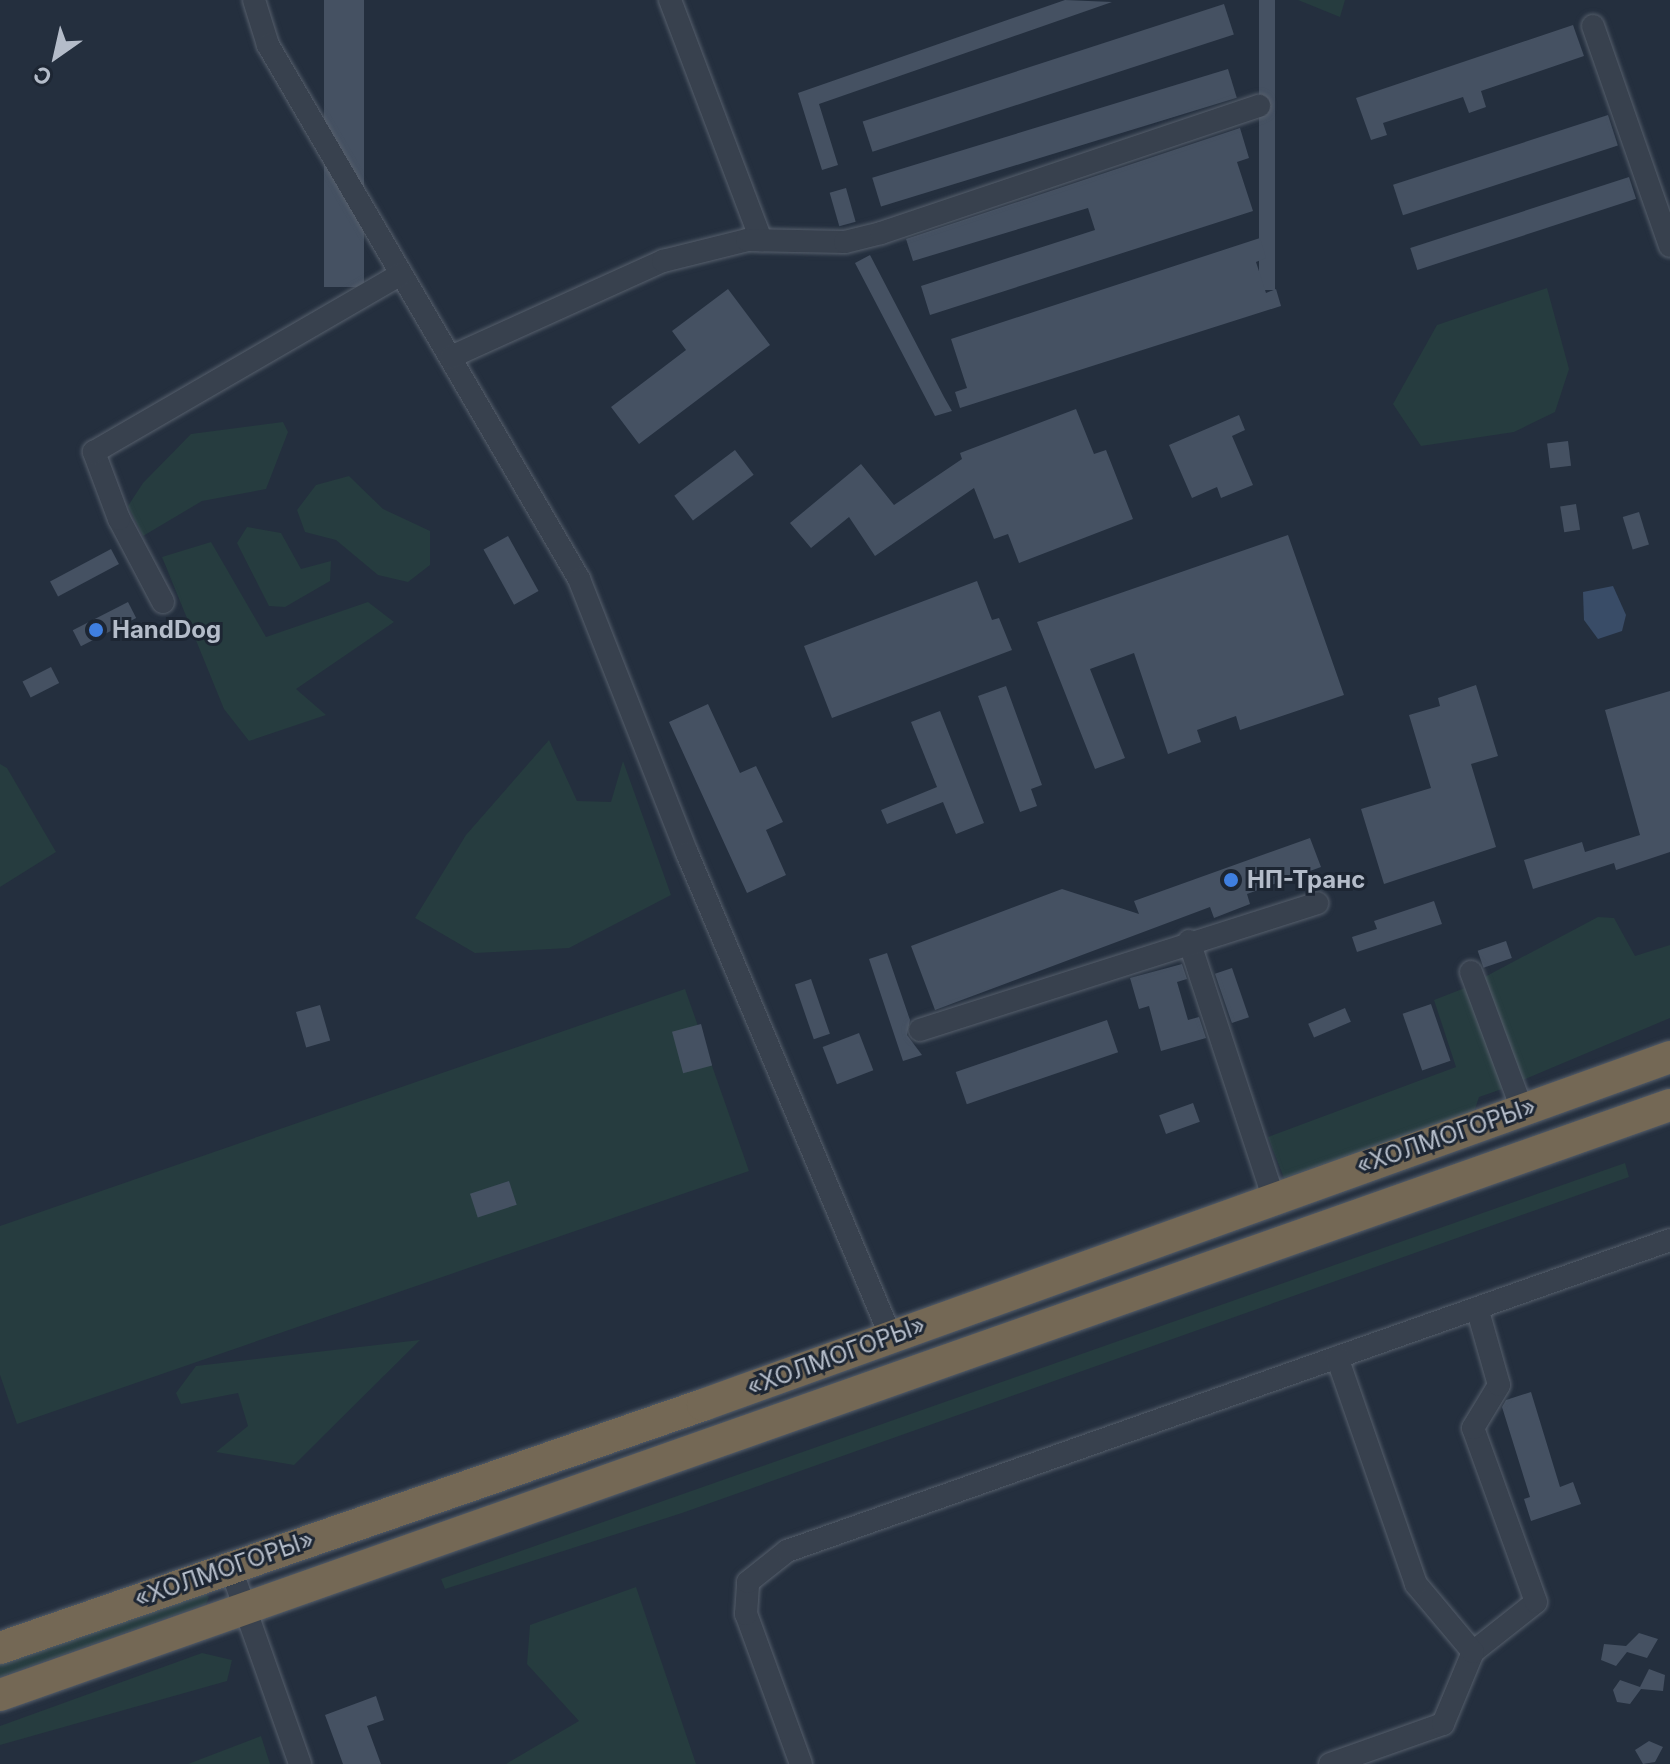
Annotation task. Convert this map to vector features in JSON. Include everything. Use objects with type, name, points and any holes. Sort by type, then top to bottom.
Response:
[{"type":"highway","name":"«ХОЛМОГОРЫ»","points":[[0,1648],[891,1337],[1273,1197],[1670,1057]]},
{"type":"highway","name":"«ХОЛМОГОРЫ»","points":[[0,1695],[1670,1105]]},
{"type":"street","points":[[254,0],[268,45],[579,579],[687,853],[891,1337]]},
{"type":"street","points":[[670,0],[761,240]]},
{"type":"street","points":[[1593,26],[1670,246]]},
{"type":"street","points":[[451,357],[663,261],[761,240],[845,242],[881,233],[1259,106]]},
{"type":"street","points":[[163,602],[119,519],[94,452],[401,274]]},
{"type":"street","points":[[920,1030],[1189,941],[1317,903]]},
{"type":"street","points":[[1189,941],[1273,1197]]},
{"type":"street","points":[[1471,972],[1522,1109]]},
{"type":"street","points":[[801,1764],[746,1614],[748,1582],[787,1551],[1670,1240]]},
{"type":"street","points":[[1330,1764],[1443,1724],[1473,1652],[1536,1602],[1473,1428],[1499,1385],[1477,1308]]},
{"type":"street","points":[[1337,1357],[1416,1584],[1473,1652]]},
{"type":"street","points":[[230,1566],[300,1764]]},
{"type":"green space","points":[[1298,0],[1345,0],[1340,17]]},
{"type":"green space","points":[[1547,288],[1569,369],[1555,412],[1514,432],[1421,446],[1393,404],[1437,325]]},
{"type":"green space","points":[[283,422],[288,432],[266,489],[202,501],[143,536],[128,506],[143,483],[191,434]]},
{"type":"green space","points":[[349,476],[383,509],[430,531],[430,565],[408,582],[378,575],[336,540],[305,532],[297,510],[316,485]]},
{"type":"green space","points":[[247,527],[281,533],[301,569],[331,561],[330,581],[285,607],[269,606],[237,543]]},
{"type":"green space","points":[[211,542],[266,637],[368,602],[394,622],[296,689],[326,715],[249,741],[224,709],[162,557]]},
{"type":"green space","points":[[549,740],[577,801],[611,802],[623,761],[671,895],[569,948],[475,953],[415,918],[466,835]]},
{"type":"green space","points":[[0,764],[7,768],[56,852],[0,887]]},
{"type":"green space","points":[[1598,917],[1614,918],[1635,956],[1670,945],[1670,1018],[1518,1082],[1479,980]]},
{"type":"green space","points":[[1470,986],[1508,1087],[1479,1097],[1474,1112],[1284,1178],[1268,1137],[1456,1067],[1434,1000]]},
{"type":"green space","points":[[685,989],[749,1171],[17,1424],[0,1375],[0,1226]]},
{"type":"green space","points":[[1625,1163],[1629,1177],[682,1513],[445,1589],[441,1579]]},
{"type":"green space","points":[[420,1340],[294,1465],[216,1452],[248,1426],[238,1393],[181,1404],[176,1393],[196,1366]]},
{"type":"green space","points":[[636,1587],[696,1764],[506,1764],[579,1721],[527,1664],[530,1625]]},
{"type":"green space","points":[[201,1591],[209,1597],[206,1604],[0,1677],[0,1663]]},
{"type":"green space","points":[[202,1653],[232,1660],[227,1681],[0,1745],[0,1726]]},
{"type":"green space","points":[[261,1736],[270,1764],[188,1764]]},
{"type":"water","points":[[1613,586],[1626,615],[1622,631],[1598,639],[1584,620],[1583,592]]},
{"type":"building","points":[[324,0],[364,0],[364,287],[324,287]]},
{"type":"building","points":[[1065,0],[1112,2],[819,104],[838,165],[822,170],[798,93]]},
{"type":"building","points":[[1259,0],[1275,0],[1275,290],[1259,290]]},
{"type":"building","points":[[1224,4],[1234,34],[872,152],[863,121]]},
{"type":"building","points":[[1573,25],[1584,56],[1481,91],[1486,107],[1469,113],[1463,97],[1383,123],[1387,135],[1371,140],[1356,98]]},
{"type":"building","points":[[1228,69],[1237,98],[881,206],[872,178]]},
{"type":"building","points":[[1608,115],[1618,145],[1403,215],[1393,185]]},
{"type":"building","points":[[1240,128],[1249,158],[1237,162],[1253,211],[930,315],[921,286],[1095,230],[1088,208],[913,261],[906,239]]},
{"type":"building","points":[[1629,177],[1636,199],[1417,270],[1410,248]]},
{"type":"building","points":[[846,188],[856,222],[839,226],[830,193]]},
{"type":"building","points":[[1260,238],[1266,258],[1256,262],[1266,293],[1276,289],[1281,306],[960,408],[955,392],[967,388],[951,339]]},
{"type":"building","points":[[870,255],[952,411],[935,416],[855,263]]},
{"type":"building","points":[[728,289],[770,345],[639,444],[611,407],[686,350],[672,331]]},
{"type":"building","points":[[1076,409],[1094,454],[1106,450],[1133,519],[1019,563],[1008,534],[994,539],[974,488],[875,556],[849,517],[811,548],[790,523],[861,464],[894,505],[962,459],[960,453]]},
{"type":"building","points":[[1239,415],[1245,430],[1232,436],[1253,485],[1221,498],[1217,487],[1192,498],[1169,445]]},
{"type":"building","points":[[1568,441],[1571,466],[1550,468],[1547,444]]},
{"type":"building","points":[[735,450],[754,475],[693,520],[674,496]]},
{"type":"building","points":[[1576,504],[1580,530],[1564,532],[1560,507]]},
{"type":"building","points":[[1639,512],[1649,545],[1633,549],[1623,517]]},
{"type":"building","points":[[1288,535],[1344,695],[1240,730],[1236,716],[1197,730],[1201,742],[1168,754],[1134,653],[1090,669],[1125,758],[1095,769],[1037,622]]},
{"type":"building","points":[[508,536],[539,591],[514,605],[484,550]]},
{"type":"building","points":[[111,549],[119,564],[58,596],[50,581]]},
{"type":"building","points":[[977,581],[992,620],[999,618],[1012,650],[832,718],[804,646]]},
{"type":"building","points":[[128,602],[136,618],[81,646],[73,630]]},
{"type":"building","points":[[51,667],[59,683],[31,698],[22,682]]},
{"type":"building","points":[[1476,685],[1498,756],[1471,764],[1496,847],[1384,884],[1361,809],[1431,788],[1409,715],[1440,706],[1438,698]]},
{"type":"building","points":[[1006,686],[1042,785],[1031,789],[1037,806],[1020,812],[978,696]]},
{"type":"building","points":[[1670,691],[1670,852],[1616,870],[1614,863],[1533,889],[1524,860],[1582,842],[1585,852],[1640,835],[1605,710]]},
{"type":"building","points":[[708,704],[740,773],[756,766],[783,822],[766,830],[786,875],[747,893],[669,722]]},
{"type":"building","points":[[940,711],[984,823],[956,834],[943,802],[887,824],[881,810],[937,787],[911,722]]},
{"type":"building","points":[[1310,838],[1321,867],[1247,894],[1250,904],[1214,918],[1210,907],[935,1010],[911,946],[1062,889],[1139,914],[1134,901]]},
{"type":"building","points":[[1434,901],[1442,924],[1357,952],[1352,937],[1377,929],[1374,921]]},
{"type":"building","points":[[1506,941],[1512,958],[1483,968],[1478,951]]},
{"type":"building","points":[[887,953],[910,1020],[907,1035],[922,1055],[903,1061],[869,959]]},
{"type":"building","points":[[1182,964],[1187,979],[1177,982],[1188,1020],[1199,1017],[1206,1038],[1161,1051],[1149,1006],[1139,1009],[1130,978]]},
{"type":"building","points":[[1232,968],[1249,1017],[1232,1023],[1215,974]]},
{"type":"building","points":[[811,979],[830,1034],[814,1039],[795,985]]},
{"type":"building","points":[[1431,1004],[1451,1061],[1422,1070],[1403,1014]]},
{"type":"building","points":[[320,1005],[330,1041],[306,1047],[296,1012]]},
{"type":"building","points":[[1345,1008],[1351,1022],[1314,1037],[1308,1024]]},
{"type":"building","points":[[1107,1020],[1118,1052],[967,1104],[956,1072]]},
{"type":"building","points":[[701,1024],[712,1066],[683,1073],[672,1032]]},
{"type":"building","points":[[859,1033],[873,1070],[837,1084],[823,1047]]},
{"type":"building","points":[[1193,1103],[1200,1122],[1166,1134],[1159,1115]]},
{"type":"building","points":[[509,1181],[517,1205],[478,1217],[470,1194]]},
{"type":"building","points":[[1531,1392],[1560,1487],[1573,1482],[1581,1504],[1531,1521],[1524,1499],[1530,1497],[1502,1407],[1506,1400]]},
{"type":"building","points":[[1639,1633],[1658,1639],[1647,1658],[1627,1652],[1616,1666],[1601,1660],[1604,1644],[1626,1646]]},
{"type":"building","points":[[1649,1669],[1665,1675],[1663,1691],[1641,1689],[1630,1704],[1617,1702],[1613,1690],[1620,1680],[1640,1687]]},
{"type":"building","points":[[376,1696],[384,1720],[367,1726],[381,1764],[343,1764],[325,1715]]},
{"type":"building","points":[[1649,1741],[1663,1747],[1655,1762],[1643,1764],[1635,1750]]},
{"type":"place","name":"HandDog","points":[[96,630]]},
{"type":"place","name":"НП-Транс","points":[[1231,880]]}]
